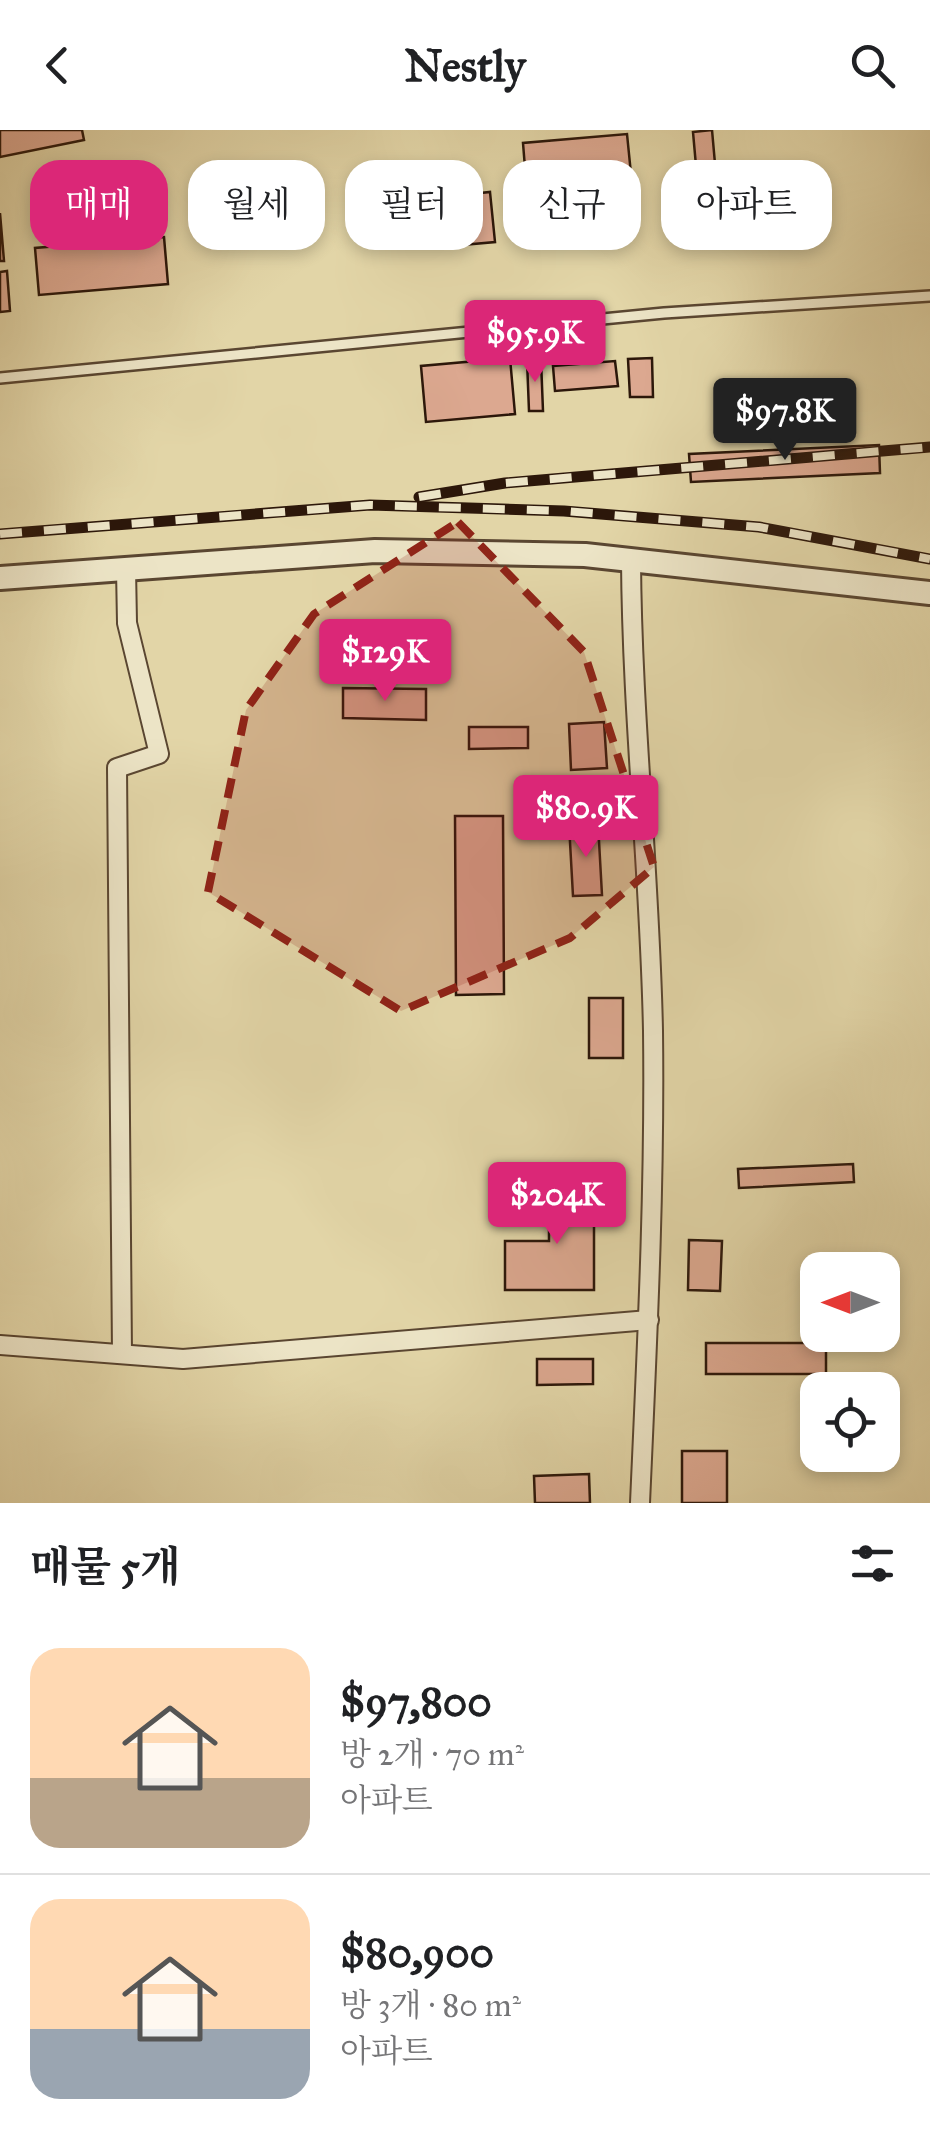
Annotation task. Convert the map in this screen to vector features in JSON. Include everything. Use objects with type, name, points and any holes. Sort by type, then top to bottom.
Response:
[{"type":"street","points":[[0,578],[376,551],[585,554],[930,593]]},
{"type":"street","points":[[631,560],[632,656],[653,1030],[640,1503]]},
{"type":"street","points":[[122,1354],[116,768],[159,754],[128,623],[126,569]]},
{"type":"street","points":[[0,1345],[184,1360],[648,1320]]},
{"type":"lane","points":[[0,378],[664,313],[930,296]]},
{"type":"highlighted area","points":[[458,522],[584,652],[654,867],[570,938],[401,1011],[208,892],[246,710],[314,614]]},
{"type":"building","points":[[0,130],[82,130],[84,140],[0,157]]},
{"type":"building","points":[[712,130],[715,160],[695,160],[693,132]]},
{"type":"building","points":[[627,134],[630,160],[524,160],[523,143]]},
{"type":"building","points":[[490,192],[495,242],[483,243],[483,193]]},
{"type":"building","points":[[0,213],[4,261],[0,261]]},
{"type":"building","points":[[35,250],[165,250],[168,284],[39,295]]},
{"type":"building","points":[[7,271],[10,311],[0,312],[0,272]]},
{"type":"building","points":[[510,358],[515,414],[426,422],[421,366]]},
{"type":"building","points":[[652,358],[653,397],[630,397],[628,359]]},
{"type":"building","points":[[527,360],[541,360],[543,411],[529,411]]},
{"type":"building","points":[[615,361],[618,386],[555,391],[553,366]]},
{"type":"building","points":[[879,445],[880,473],[691,482],[689,454]]},
{"type":"building","points":[[343,688],[426,689],[426,720],[343,718]]},
{"type":"building","points":[[604,722],[607,768],[571,770],[569,724]]},
{"type":"building","points":[[469,727],[528,727],[528,748],[469,749]]},
{"type":"building","points":[[455,816],[503,816],[504,994],[456,995]]},
{"type":"building","points":[[598,823],[602,895],[573,896],[569,824]]},
{"type":"building","points":[[589,998],[623,998],[623,1058],[589,1058]]},
{"type":"building","points":[[853,1164],[854,1182],[739,1188],[738,1169]]},
{"type":"building","points":[[549,1187],[594,1187],[594,1290],[505,1290],[505,1241],[549,1241]]},
{"type":"building","points":[[689,1240],[722,1241],[720,1291],[688,1290]]},
{"type":"building","points":[[706,1343],[800,1343],[800,1352],[826,1352],[826,1372],[706,1374]]},
{"type":"building","points":[[537,1359],[593,1359],[593,1384],[537,1385]]},
{"type":"building","points":[[682,1451],[727,1451],[727,1503],[682,1503]]},
{"type":"building","points":[[589,1474],[590,1503],[535,1503],[534,1476]]},
{"type":"railway","points":[[419,497],[505,483],[930,447]]},
{"type":"railway","points":[[0,534],[370,505],[564,511],[759,527],[930,559]]}]
